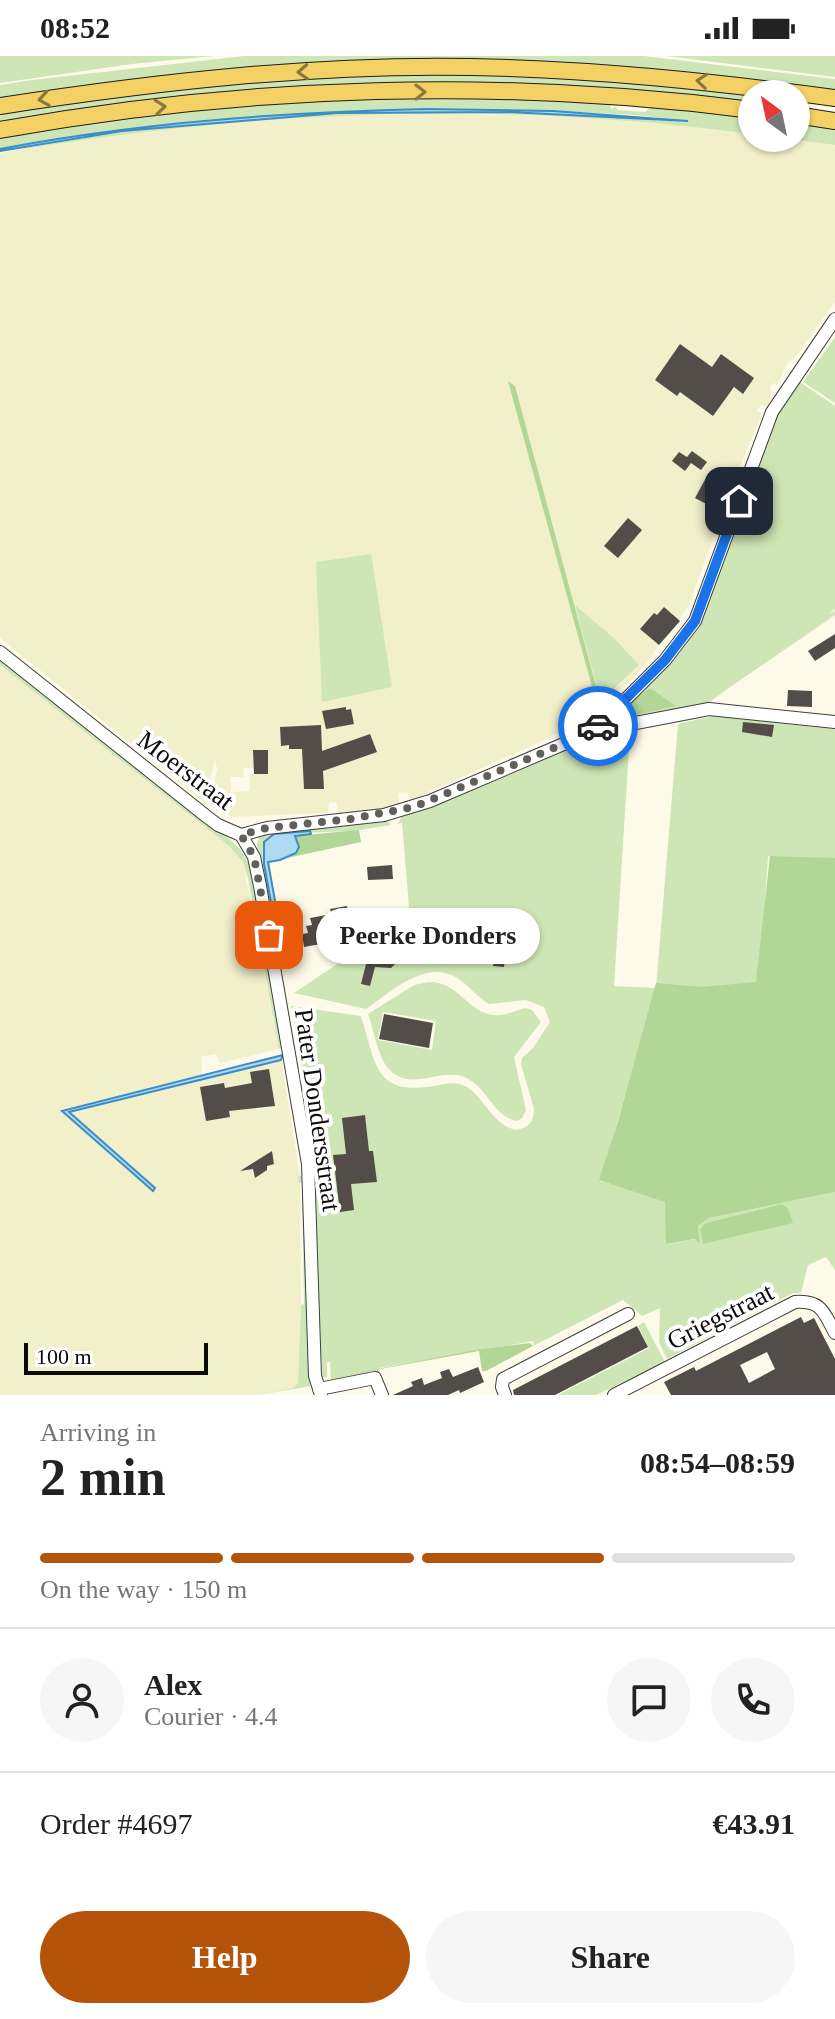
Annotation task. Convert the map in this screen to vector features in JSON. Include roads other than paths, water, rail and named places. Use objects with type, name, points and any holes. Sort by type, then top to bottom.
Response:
[{"type":"main road","points":[[0,106],[233,76],[471,67],[652,77],[835,98]]},
{"type":"main road","points":[[0,130],[143,108],[346,93],[469,91],[601,96],[738,109]]},
{"type":"main road","points":[[810,117],[835,121]]},
{"type":"street","name":"Moerstraat","points":[[0,652],[206,816],[241,835],[267,828],[350,819],[414,807],[594,731],[665,660],[695,621],[772,412],[835,319]]},
{"type":"street","points":[[594,731],[709,709],[835,722]]},
{"type":"street","name":"Pater Dondersstraat","points":[[241,835],[254,857],[260,886],[308,1164],[315,1376],[320,1392]]},
{"type":"street","name":"Griegstraat","points":[[614,1395],[795,1302],[809,1301],[822,1309],[835,1333]]},
{"type":"street","name":"Griegstraat","points":[[505,1395],[503,1379],[628,1314]]},
{"type":"street","points":[[320,1392],[375,1378],[382,1395]]},
{"type":"water","points":[[426,109],[553,111],[688,121],[506,112],[337,113],[122,131],[0,151],[53,140],[159,125],[319,113]]},
{"type":"water","points":[[310,831],[311,834],[295,836],[299,847],[296,853],[268,862],[279,923],[275,924],[264,864],[264,842],[274,834]]},
{"type":"water","points":[[283,1055],[281,1060],[69,1112],[155,1188],[153,1191],[62,1111]]},
{"type":"place","name":"Peerke Donders","points":[[269,935]]}]
